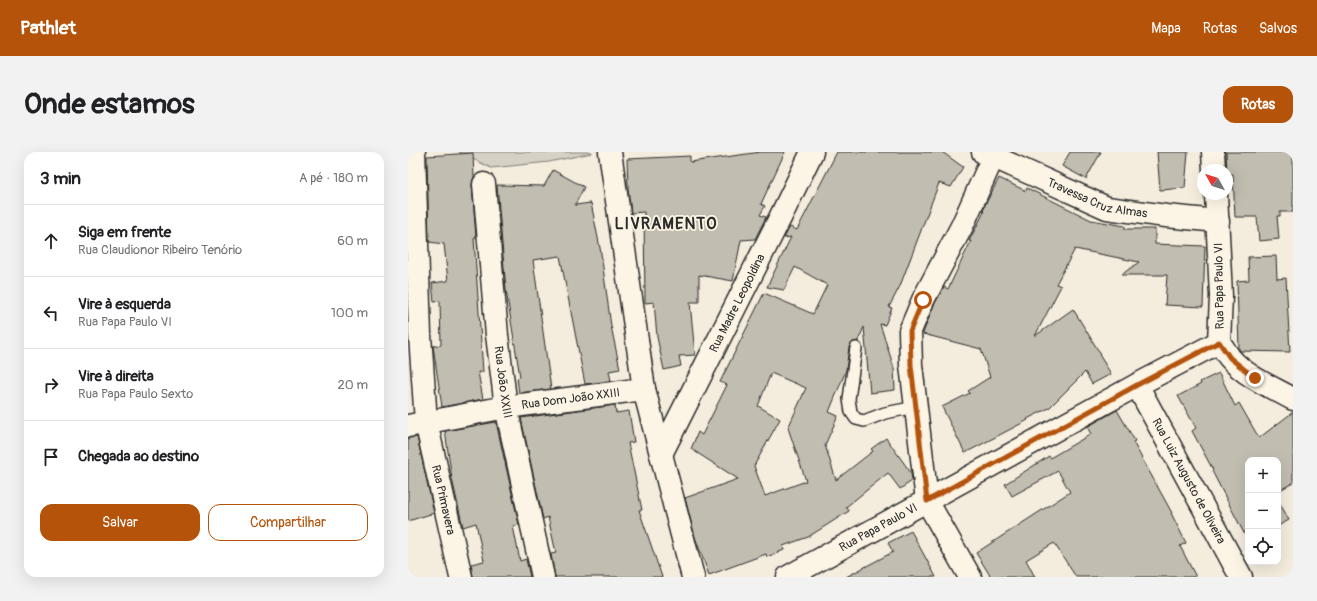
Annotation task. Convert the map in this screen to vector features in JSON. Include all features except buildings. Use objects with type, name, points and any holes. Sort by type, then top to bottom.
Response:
[{"type":"street","name":"Rua Primavera","points":[[414,152],[420,336],[417,424],[461,577]]},
{"type":"street","points":[[610,152],[644,389],[692,577]]},
{"type":"street","name":"Rua Madre Leopoldina","points":[[661,454],[812,152]]},
{"type":"street","points":[[1213,152],[1214,164]]},
{"type":"street","points":[[970,577],[927,501],[911,365],[910,331],[923,300],[962,226],[988,154]]},
{"type":"street","name":"Travessa Cruz Almas","points":[[988,154],[1107,208],[1218,221]]},
{"type":"street","name":"Rua João XXIII","points":[[484,184],[497,335],[506,408],[543,577]]},
{"type":"street","name":"Rua Papa Paulo VI","points":[[788,577],[1137,385],[1219,342],[1221,296],[1216,200]]},
{"type":"street","points":[[1219,342],[1230,358],[1242,369],[1293,399]]},
{"type":"street","name":"Rua Luiz Augusto de Oliveira","points":[[1137,385],[1241,577]]},
{"type":"street","name":"Rua Dom João XXIII","points":[[417,424],[506,408],[644,389]]},
{"type":"lane","points":[[856,348],[849,399],[851,412],[856,419],[864,421],[886,413],[916,407]]},
{"type":"shaded area","points":[[459,152],[592,153],[549,162],[491,168]]},
{"type":"district","name":"LIVRAMENTO","points":[[666,223]]},
{"type":"route","points":[[923,300],[910,331],[911,365],[927,501],[1137,385],[1219,342],[1230,358],[1255,378]]}]
